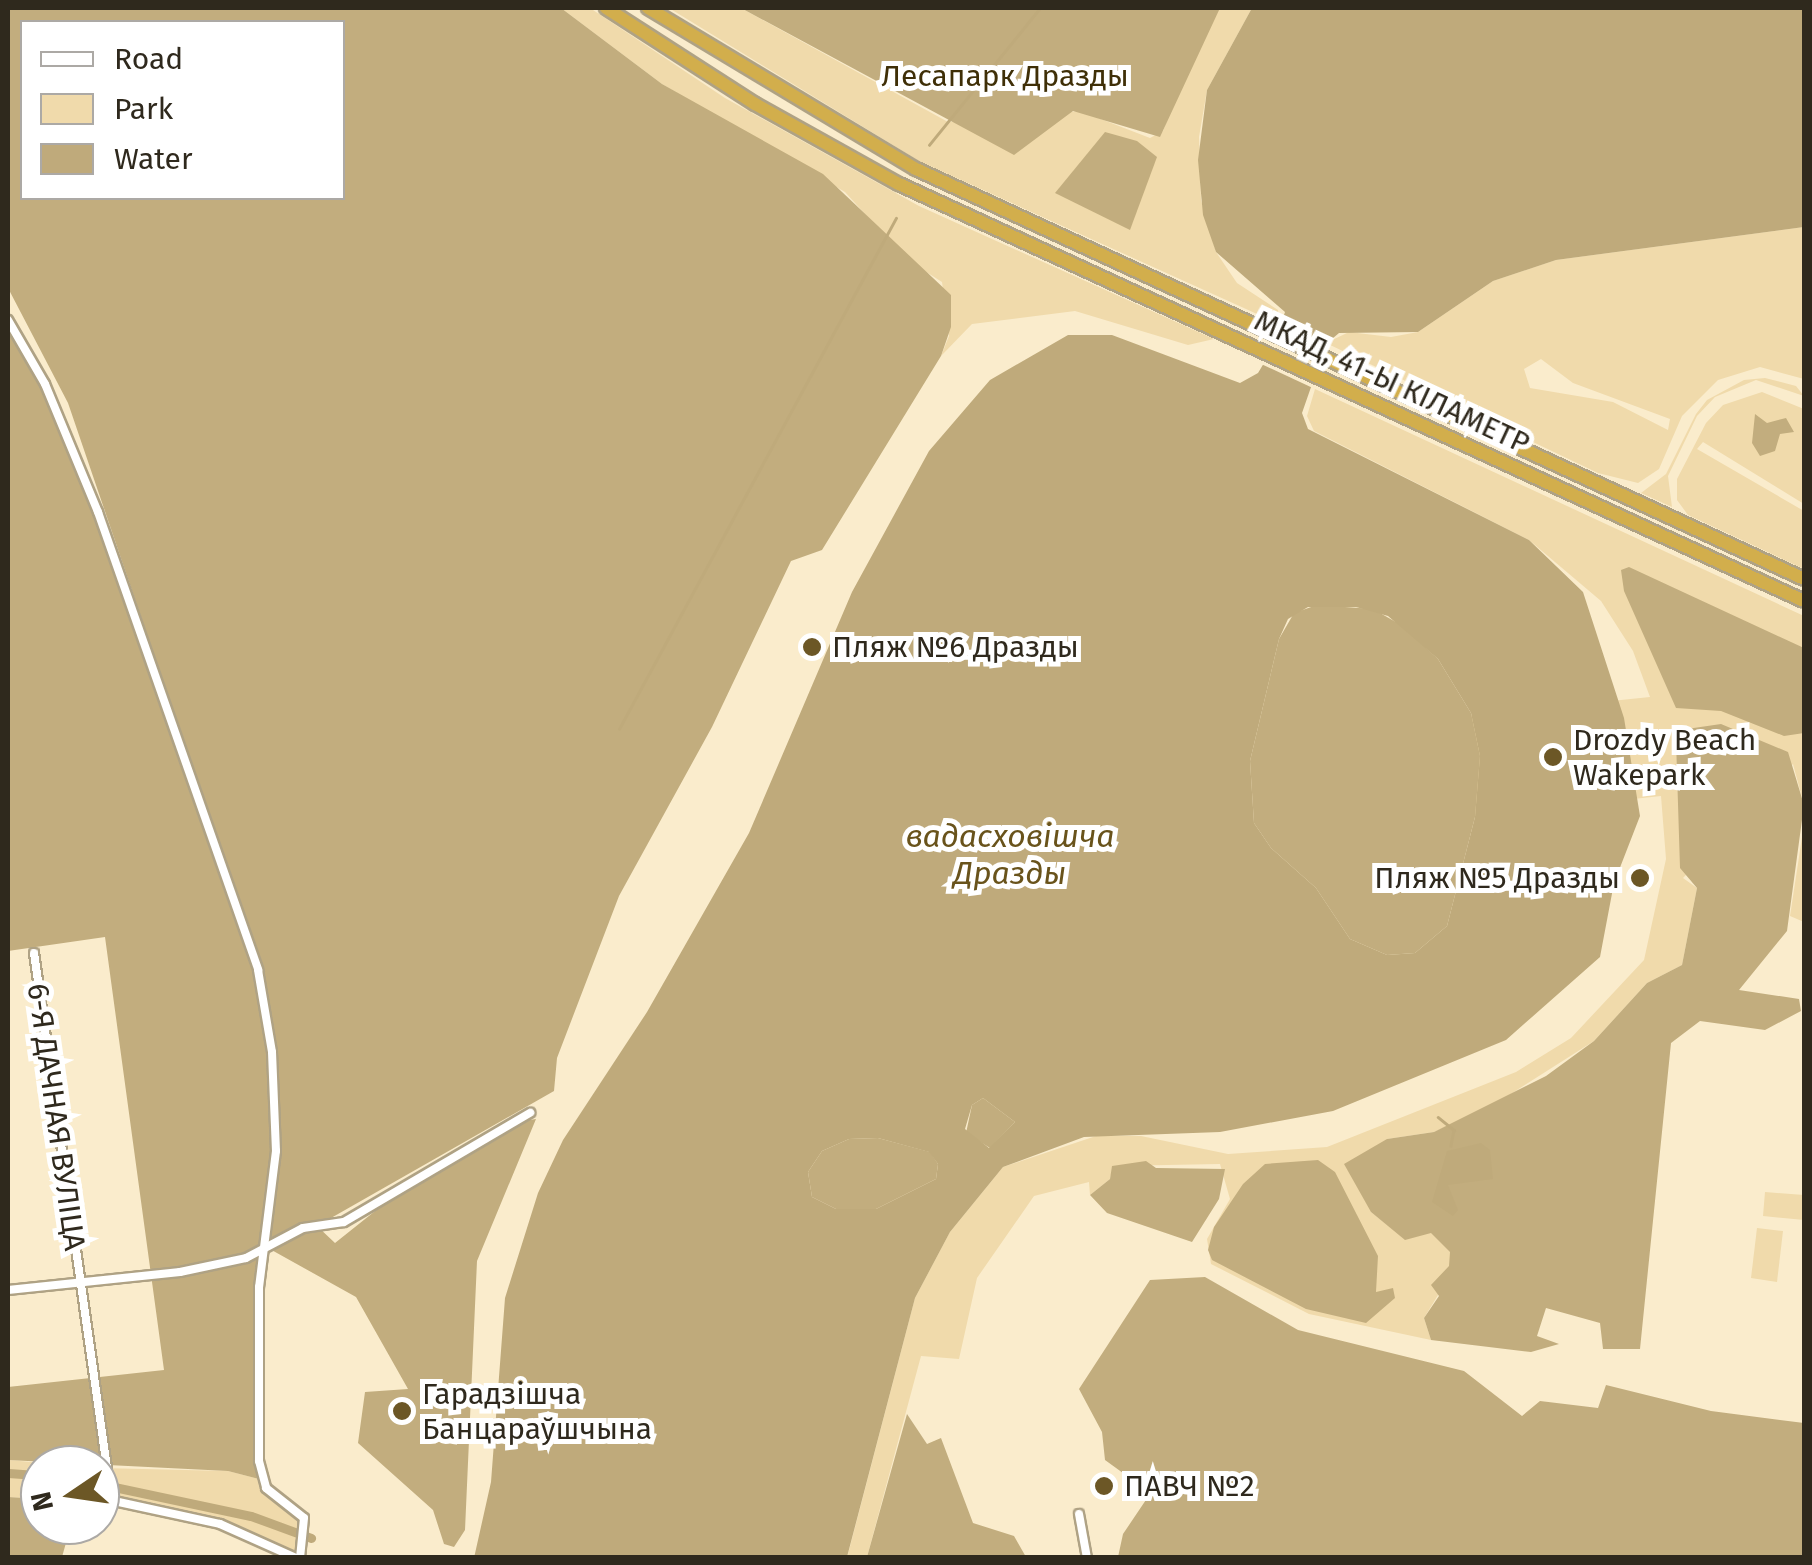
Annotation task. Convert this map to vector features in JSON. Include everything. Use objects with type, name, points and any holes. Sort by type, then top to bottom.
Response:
[{"type":"highway","name":"МКАД, 41-Ы КІЛАМЕТР","points":[[606,8],[755,104],[957,212],[1804,601]]},
{"type":"highway","name":"МКАД, 41-Ы КІЛАМЕТР","points":[[648,8],[840,128],[964,192],[1804,579]]},
{"type":"street","points":[[8,320],[45,384],[98,512],[258,970],[272,1052],[276,1152],[258,1328],[261,1476],[276,1498],[300,1510],[306,1524],[299,1556],[220,1524],[120,1502]]},
{"type":"street","name":"6-Я ДАЧНАЯ ВУЛІЦА","points":[[34,954],[104,1445]]},
{"type":"street","points":[[79,1282],[219,1267],[303,1228],[344,1222],[530,1112]]},
{"type":"street","name":"6-Я ДАЧНАЯ ВУЛІЦА","points":[[8,1290],[79,1282]]},
{"type":"street","points":[[1079,1514],[1087,1558]]},
{"type":"green space","points":[[8,8],[561,8],[662,84],[823,174],[951,295],[951,327],[941,356],[822,550],[791,561],[712,727],[619,896],[557,1058],[554,1091],[317,1226],[335,1243],[414,1180],[510,1123],[536,1119],[477,1261],[465,1530],[454,1547],[444,1544],[433,1510],[358,1443],[365,1392],[408,1389],[356,1297],[268,1248],[258,1329],[263,1480],[228,1471],[120,1466],[120,1445],[20,1445],[20,1461],[8,1460],[8,1387],[164,1370],[105,937],[8,951],[8,320],[45,384],[98,512],[108,556],[238,901],[68,403],[8,288]]},
{"type":"green space","points":[[561,8],[590,8],[725,98],[919,206],[1214,339],[1188,345],[1075,311],[972,324],[941,356],[949,336],[942,282],[906,259],[845,192],[662,84]]},
{"type":"green space","points":[[669,8],[741,8],[948,122],[1080,111],[1150,138],[1163,131],[1189,62],[1178,8],[1252,8],[1207,90],[1199,137],[1201,200],[1216,252],[1237,283],[1278,310],[1279,324],[919,161]]},
{"type":"green space","name":"Лесапарк Дразды","points":[[741,8],[1220,8],[1160,137],[1073,111],[1014,155]]},
{"type":"green space","points":[[1105,132],[1137,141],[1157,157],[1130,230],[1055,193]]},
{"type":"green space","points":[[1804,227],[1804,379],[1760,367],[1718,380],[1682,416],[1659,469],[1638,483],[1598,473],[1326,343],[1349,332],[1391,337],[1418,332],[1493,281],[1556,260]],"holes":[[[1541,359],[1573,383],[1670,419],[1668,430],[1613,402],[1530,388],[1524,369]]]},
{"type":"green space","points":[[1765,378],[1796,386],[1804,396],[1756,380],[1715,397],[1697,416],[1668,476],[1672,507],[1641,493],[1666,474],[1696,414],[1707,400],[1744,380]]},
{"type":"green space","points":[[1315,389],[1804,616],[1804,805],[1793,764],[1683,878],[1697,888],[1682,965],[1647,983],[1594,1041],[1492,1106],[1434,1132],[1387,1139],[1371,1212],[1405,1239],[1531,1143],[1424,1318],[1431,1340],[1309,1314],[1211,1264],[1207,1239],[1230,1199],[1220,1164],[1113,1166],[1110,1179],[1090,1195],[1089,1182],[1034,1196],[977,1278],[959,1359],[921,1356],[867,1557],[847,1558],[915,1298],[950,1232],[1003,1167],[1096,1136],[1141,1136],[1228,1154],[1327,1147],[1516,1072],[1571,1038],[1644,960],[1666,859],[1661,796],[1455,818],[1445,718],[1650,697],[1633,651],[1601,601],[1529,540],[1314,431],[1307,416]]},
{"type":"green space","points":[[1762,392],[1804,409],[1804,504],[1703,442],[1697,449],[1804,511],[1804,569],[1688,515],[1677,500],[1677,479],[1706,423],[1723,405]]},
{"type":"green space","points":[[1755,414],[1767,423],[1786,418],[1794,432],[1780,434],[1775,451],[1760,456],[1752,443]]},
{"type":"green space","points":[[1629,567],[1804,648],[1804,733],[1784,736],[1721,711],[1676,708],[1624,591],[1621,570]]},
{"type":"green space","points":[[1317,605],[1373,609],[1401,625],[1438,659],[1471,713],[1480,756],[1475,817],[1447,926],[1415,953],[1387,955],[1350,939],[1316,888],[1271,848],[1254,823],[1250,761],[1279,639],[1294,613]]},
{"type":"green space","points":[[1721,724],[1788,752],[1804,805],[1787,931],[1739,990],[1799,999],[1801,1011],[1765,1030],[1700,1021],[1671,1043],[1640,1349],[1603,1349],[1600,1323],[1546,1308],[1537,1336],[1559,1344],[1531,1352],[1431,1340],[1424,1318],[1439,1296],[1431,1285],[1449,1266],[1450,1252],[1431,1233],[1405,1240],[1371,1212],[1344,1164],[1387,1139],[1434,1132],[1546,1076],[1594,1041],[1647,983],[1682,965],[1697,888],[1680,868],[1676,740],[1680,730]]},
{"type":"green space","points":[[1804,824],[1802,907],[1804,922],[1790,916]]},
{"type":"green space","points":[[983,1098],[1015,1122],[990,1148],[966,1133],[972,1105]]},
{"type":"green space","points":[[878,1138],[930,1152],[938,1164],[936,1179],[876,1209],[836,1209],[812,1197],[808,1172],[822,1151],[849,1139]]},
{"type":"green space","points":[[1318,1160],[1335,1172],[1378,1256],[1376,1292],[1393,1288],[1395,1298],[1366,1323],[1306,1309],[1212,1260],[1208,1250],[1214,1227],[1243,1184],[1265,1164]]},
{"type":"green space","points":[[1146,1161],[1156,1168],[1225,1169],[1219,1199],[1192,1242],[1107,1213],[1090,1195],[1110,1179],[1112,1166]]},
{"type":"green space","points":[[1765,1192],[1804,1195],[1804,1220],[1763,1216]]},
{"type":"green space","points":[[1757,1228],[1783,1231],[1777,1282],[1751,1278]]},
{"type":"green space","points":[[1205,1277],[1298,1330],[1464,1371],[1522,1416],[1540,1401],[1598,1408],[1606,1385],[1711,1411],[1804,1423],[1804,1557],[1118,1557],[1123,1534],[1158,1482],[1134,1481],[1105,1460],[1102,1432],[1079,1389],[1150,1280]]},
{"type":"green space","points":[[907,1414],[927,1444],[941,1438],[973,1523],[1014,1536],[1026,1557],[867,1557]]},
{"type":"green space","points":[[8,1460],[20,1461],[20,1498],[8,1497]]},
{"type":"green space","points":[[120,1468],[228,1471],[263,1480],[301,1509],[306,1524],[301,1557],[253,1536],[120,1506]]},
{"type":"green space","points":[[8,1497],[20,1498],[20,1545],[65,1545],[62,1557],[8,1557]]},
{"type":"water","name":"вадасховішча Дразды","points":[[1252,8],[1804,8],[1804,227],[1556,260],[1493,281],[1418,332],[1339,333],[1326,344],[1302,413],[1308,429],[1529,540],[1583,592],[1624,718],[1640,816],[1614,883],[1600,957],[1506,1040],[1333,1111],[1220,1132],[1084,1137],[1003,1167],[950,1232],[915,1298],[847,1557],[474,1558],[491,1482],[505,1298],[538,1193],[563,1140],[647,1012],[749,833],[852,592],[929,451],[990,380],[1068,335],[1112,335],[1240,383],[1258,373],[1273,348],[1285,312],[1216,252],[1203,215],[1198,160],[1207,90]],"holes":[[[1308,607],[1356,607],[1388,616],[1438,659],[1471,713],[1480,756],[1475,817],[1447,926],[1415,953],[1387,955],[1350,939],[1316,888],[1271,848],[1254,823],[1250,761],[1279,639],[1288,619]],[[983,1098],[1015,1122],[989,1148],[965,1129],[972,1105]],[[878,1138],[929,1152],[938,1164],[936,1179],[876,1209],[836,1209],[812,1197],[808,1172],[822,1151],[849,1139]]]},
{"type":"water","points":[[1481,1143],[1490,1150],[1493,1179],[1448,1185],[1458,1210],[1453,1216],[1432,1202],[1447,1151]]},
{"type":"pier","points":[[1279,324],[1330,347],[1315,389],[1259,363]]},
{"type":"waterway","points":[[929,145],[1040,8]]},
{"type":"waterway","points":[[619,729],[896,218]]},
{"type":"waterway","points":[[1438,1117],[1454,1130],[1451,1146]]},
{"type":"waterway","points":[[8,1473],[20,1474]]},
{"type":"waterway","points":[[120,1488],[251,1516],[311,1538]]},
{"type":"place","name":"Пляж №6 Дразды","points":[[812,647]]},
{"type":"place","name":"Drozdy Beach Wakepark","points":[[1553,757]]},
{"type":"place","name":"Пляж №5 Дразды","points":[[1640,878]]},
{"type":"place","name":"Гарадзішча Банцараўшчына","points":[[402,1411]]},
{"type":"place","name":"ПАВЧ №2","points":[[1104,1486]]}]
